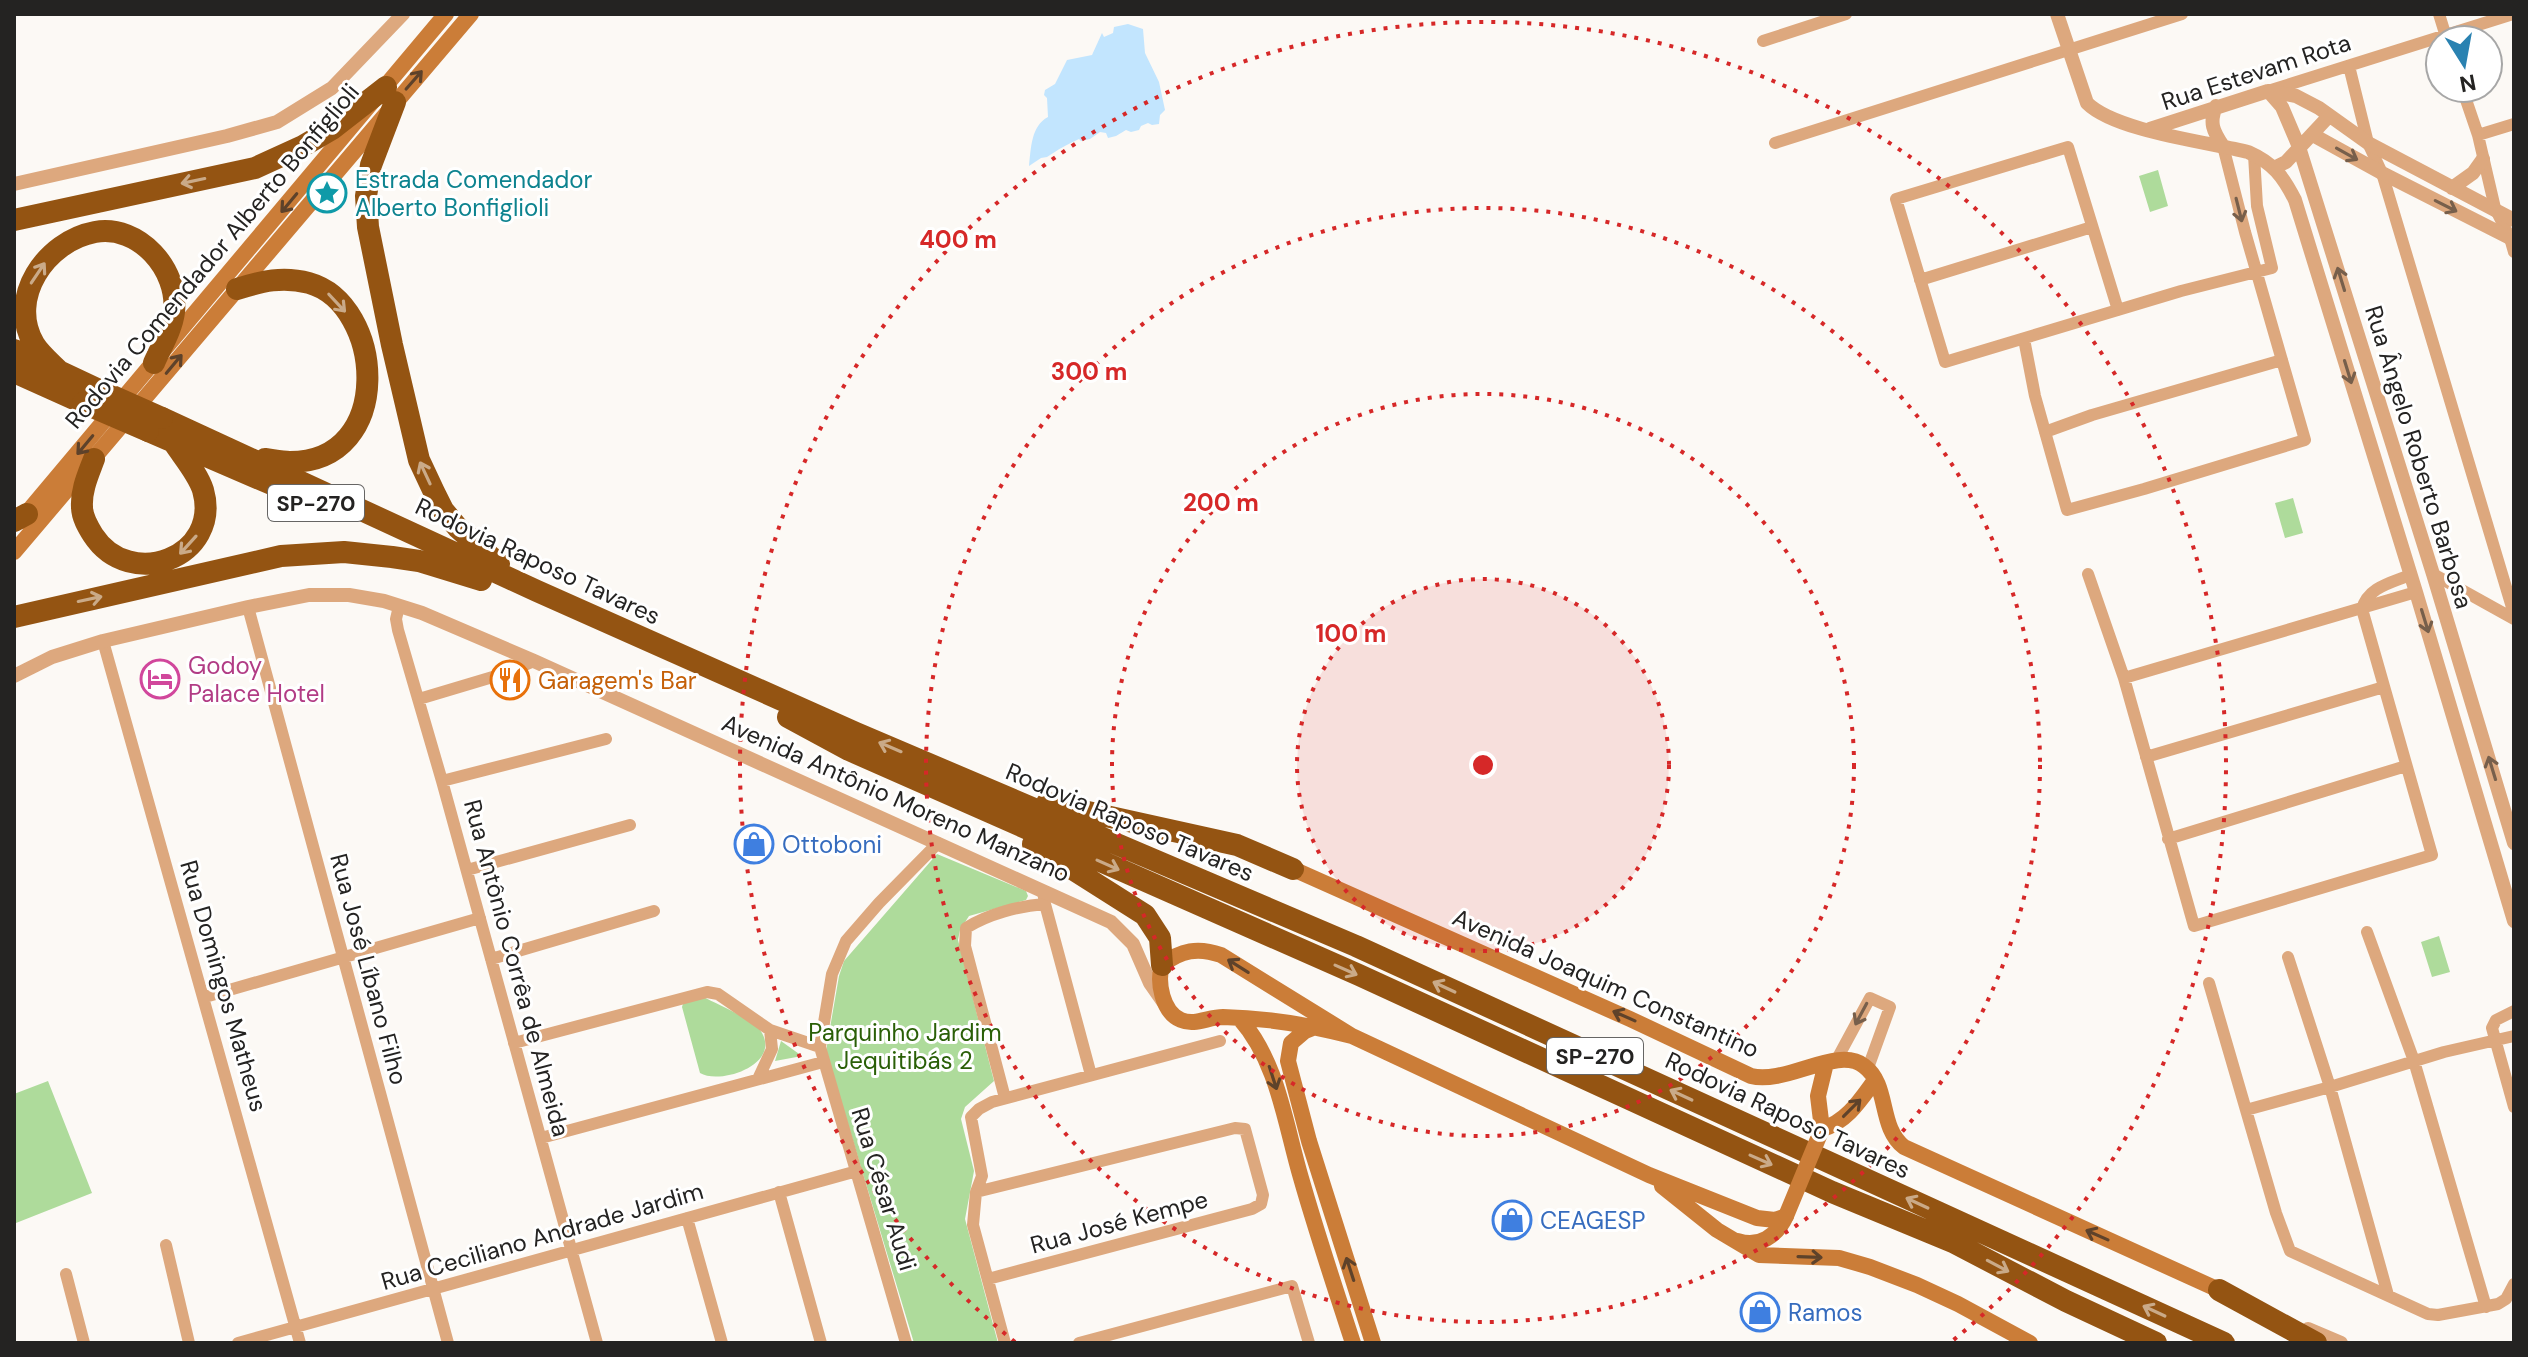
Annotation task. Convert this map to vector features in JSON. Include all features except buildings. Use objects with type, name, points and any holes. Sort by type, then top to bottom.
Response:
[{"type":"highway","points":[[14,220],[255,168],[313,140],[391,94]]},
{"type":"highway","points":[[391,94],[371,165],[366,196],[368,227],[419,460],[443,510],[458,528],[495,561],[537,591]]},
{"type":"highway","points":[[59,371],[31,338],[26,293],[50,257],[68,243],[95,232],[122,235],[145,245],[167,271],[174,314],[154,363]]},
{"type":"highway","points":[[237,289],[267,280],[286,279],[312,284],[329,293],[343,307],[354,325],[362,344],[368,385],[360,423],[332,451],[313,459],[290,462],[244,456]]},
{"type":"highway","name":"Rodovia Raposo Tavares","points":[[14,350],[59,371],[91,397]]},
{"type":"highway","name":"Rodovia Raposo Tavares","points":[[14,372],[91,397],[155,425],[244,456],[1359,975],[1832,1192],[1953,1242],[2066,1301],[2156,1343]]},
{"type":"highway","points":[[14,385],[91,397]]},
{"type":"highway","name":"Rodovia Raposo Tavares","points":[[155,425],[174,443],[358,521],[481,580],[788,717],[849,750],[961,789],[1356,946],[2224,1343]]},
{"type":"highway","points":[[94,459],[84,487],[82,508],[86,524],[105,551],[122,560],[155,565],[175,558],[191,545],[201,528],[205,508],[200,484],[174,443]]},
{"type":"highway","points":[[14,617],[281,556],[344,552],[392,557],[419,561],[481,580]]},
{"type":"highway","points":[[961,789],[1062,807],[1237,845],[1293,869]]},
{"type":"highway","points":[[961,789],[1145,915],[1160,938],[1162,965]]},
{"type":"highway","points":[[2219,1290],[2316,1343]]},
{"type":"main road","name":"Rodovia Comendador Alberto Bonfiglioli","points":[[14,552],[237,289],[391,94],[446,14]]},
{"type":"main road","name":"Rodovia Comendador Alberto Bonfiglioli","points":[[18,521],[391,94],[471,14]]},
{"type":"main road","name":"Avenida Joaquim Constantino","points":[[1293,869],[1751,1076],[1769,1079],[1831,1061]]},
{"type":"main road","points":[[1352,1036],[1315,1027],[1240,1019],[1216,1018],[1191,1022],[1169,1010],[1160,982],[1162,965],[1189,950],[1221,955],[1352,1036],[1649,1175],[1757,1218],[1775,1220],[1786,1216]]},
{"type":"main road","points":[[1240,1019],[1257,1041],[1272,1071],[1301,1178],[1353,1343]]},
{"type":"main road","points":[[1315,1027],[1291,1043],[1288,1061],[1309,1141],[1373,1343]]},
{"type":"main road","points":[[1737,1241],[1747,1244],[1761,1241],[1779,1229],[1822,1129],[1818,1096],[1831,1061],[1853,1060],[1871,1074],[1892,1133],[1904,1147],[2219,1290]]},
{"type":"main road","points":[[1822,1129],[1830,1127],[1851,1111],[1871,1074]]},
{"type":"main road","points":[[1649,1175],[1717,1230],[1759,1255],[1769,1258],[1839,1258],[1870,1267],[1945,1298],[2030,1343]]},
{"type":"street","points":[[14,184],[277,122],[332,88],[403,14]]},
{"type":"street","points":[[1763,41],[1846,14]]},
{"type":"street","points":[[2057,14],[2087,103],[2097,113],[2123,124],[2254,155],[2276,167],[2295,200],[2514,921]]},
{"type":"street","points":[[1775,143],[2182,14]]},
{"type":"street","name":"Rua Estevam Rota","points":[[2485,24],[2513,14]]},
{"type":"street","name":"Rua Estevam Rota","points":[[2150,130],[2216,106],[2424,44]]},
{"type":"street","name":"Rua Ângelo Roberto Barbosa","points":[[2349,66],[2368,143],[2382,173],[2514,617]]},
{"type":"street","points":[[2268,91],[2296,96],[2319,108],[2368,143],[2514,220]]},
{"type":"street","name":"Rua Ângelo Roberto Barbosa","points":[[2268,91],[2286,115],[2299,147],[2514,843]]},
{"type":"street","points":[[2467,104],[2495,208],[2513,242]]},
{"type":"street","points":[[2024,339],[2067,510],[2305,440],[2223,146],[2212,125],[2216,106]]},
{"type":"street","points":[[2276,167],[2286,162],[2329,116]]},
{"type":"street","points":[[2478,135],[2514,124]]},
{"type":"street","points":[[2313,135],[2513,242]]},
{"type":"street","points":[[2118,310],[2068,147],[1896,199],[1945,362],[2024,339],[2181,291],[2272,268],[2257,206],[2254,155]]},
{"type":"street","points":[[2452,188],[2473,173],[2483,159]]},
{"type":"street","points":[[1920,280],[2092,227]]},
{"type":"street","points":[[2045,432],[2092,415],[2282,360]]},
{"type":"street","points":[[2088,574],[2124,678],[2194,926],[2432,855],[2362,609],[2370,593],[2410,575]]},
{"type":"street","points":[[2433,574],[2514,617]]},
{"type":"street","points":[[2124,678],[2416,592]]},
{"type":"street","name":"Avenida Antônio Moreno Manzano","points":[[14,676],[52,657],[103,641],[309,595],[349,595],[399,606],[534,661],[938,843],[1044,898],[1111,922],[1123,932],[1139,954],[1154,990],[1169,1010]]},
{"type":"street","name":"Rua Antônio Corrêa de Almeida","points":[[399,606],[396,619],[398,630],[597,1343]]},
{"type":"street","name":"Rua José Líbano Filho","points":[[248,607],[448,1343]]},
{"type":"street","name":"Rua Domingos Matheus","points":[[103,641],[300,1343]]},
{"type":"street","points":[[419,699],[506,673],[534,661]]},
{"type":"street","points":[[2146,757],[2384,687]]},
{"type":"street","points":[[442,781],[606,739]]},
{"type":"street","points":[[2168,839],[2406,766]]},
{"type":"street","points":[[467,870],[630,825]]},
{"type":"street","points":[[514,1043],[707,992],[718,994],[770,1030],[820,1047],[832,974],[846,941],[938,843]]},
{"type":"street","points":[[1005,1098],[965,946],[966,928],[979,920],[1031,905],[1044,898],[1091,1075]]},
{"type":"street","points":[[491,959],[654,911]]},
{"type":"street","points":[[205,997],[480,918]]},
{"type":"street","points":[[2367,932],[2414,1061],[2486,1307]]},
{"type":"street","points":[[2288,957],[2330,1087],[2388,1295]]},
{"type":"street","points":[[2209,983],[2288,1247],[2297,1255],[2434,1315],[2503,1302],[2514,1284]]},
{"type":"street","points":[[1831,1061],[1870,998],[1890,1007],[1871,1074]]},
{"type":"street","points":[[2514,1011],[2496,1020],[2492,1028],[2514,1107]]},
{"type":"street","points":[[758,1079],[772,1049],[770,1030]]},
{"type":"street","points":[[2246,1110],[2444,1052],[2514,1036]]},
{"type":"street","points":[[1005,1343],[973,1225],[976,1192],[982,1176],[971,1117],[979,1109],[1005,1098],[1220,1041]]},
{"type":"street","name":"Rua César Audi","points":[[820,1047],[906,1343]]},
{"type":"street","points":[[541,1138],[823,1062]]},
{"type":"street","name":"Rua José Kempe","points":[[976,1192],[1235,1128],[1245,1129],[1263,1195],[1261,1204],[1252,1209],[988,1279]]},
{"type":"street","name":"Rua Ceciliano Andrade Jardim","points":[[238,1343],[857,1171]]},
{"type":"street","points":[[779,1192],[821,1343]]},
{"type":"street","points":[[687,1218],[722,1343]]},
{"type":"street","points":[[166,1245],[189,1343]]},
{"type":"street","points":[[66,1274],[84,1343]]},
{"type":"street","points":[[1079,1343],[1292,1286],[1309,1343]]},
{"type":"street","points":[[2219,1290],[2341,1343]]},
{"type":"green space","points":[[2158,170],[2168,206],[2150,212],[2139,176]]},
{"type":"green space","points":[[2293,498],[2303,533],[2285,538],[2275,503]]},
{"type":"green space","name":"Parquinho Jardim Jequitibás 2","points":[[937,854],[1026,891],[1028,896],[1026,900],[969,916],[958,940],[994,1081],[965,1107],[961,1119],[974,1171],[965,1219],[998,1343],[914,1343],[826,1051],[844,961]]},
{"type":"green space","points":[[2439,936],[2450,972],[2432,977],[2421,942]]},
{"type":"green space","points":[[703,997],[758,1028],[765,1044],[763,1054],[756,1063],[733,1074],[709,1076],[700,1073],[682,1007],[684,1000]]},
{"type":"green space","points":[[781,1041],[802,1056],[775,1061]]},
{"type":"green space","points":[[48,1081],[92,1193],[16,1223],[14,1094]]},
{"type":"water","points":[[1128,24],[1143,29],[1145,53],[1159,82],[1165,110],[1160,115],[1159,124],[1148,123],[1139,130],[1126,130],[1108,138],[1106,133],[1100,132],[1090,139],[1074,141],[1029,166],[1035,132],[1048,117],[1045,90],[1055,84],[1067,60],[1092,55],[1102,33],[1104,37],[1113,33],[1114,27]]},
{"type":"place","name":"Estrada Comendador Alberto Bonfiglioli","points":[[327,193]]},
{"type":"place","name":"Godoy Palace Hotel","points":[[160,679]]},
{"type":"place","name":"Garagem's Bar","points":[[510,680]]},
{"type":"place","name":"Ottoboni","points":[[754,844]]},
{"type":"place","name":"CEAGESP","points":[[1512,1220]]},
{"type":"place","name":"Ramos","points":[[1760,1312]]}]
